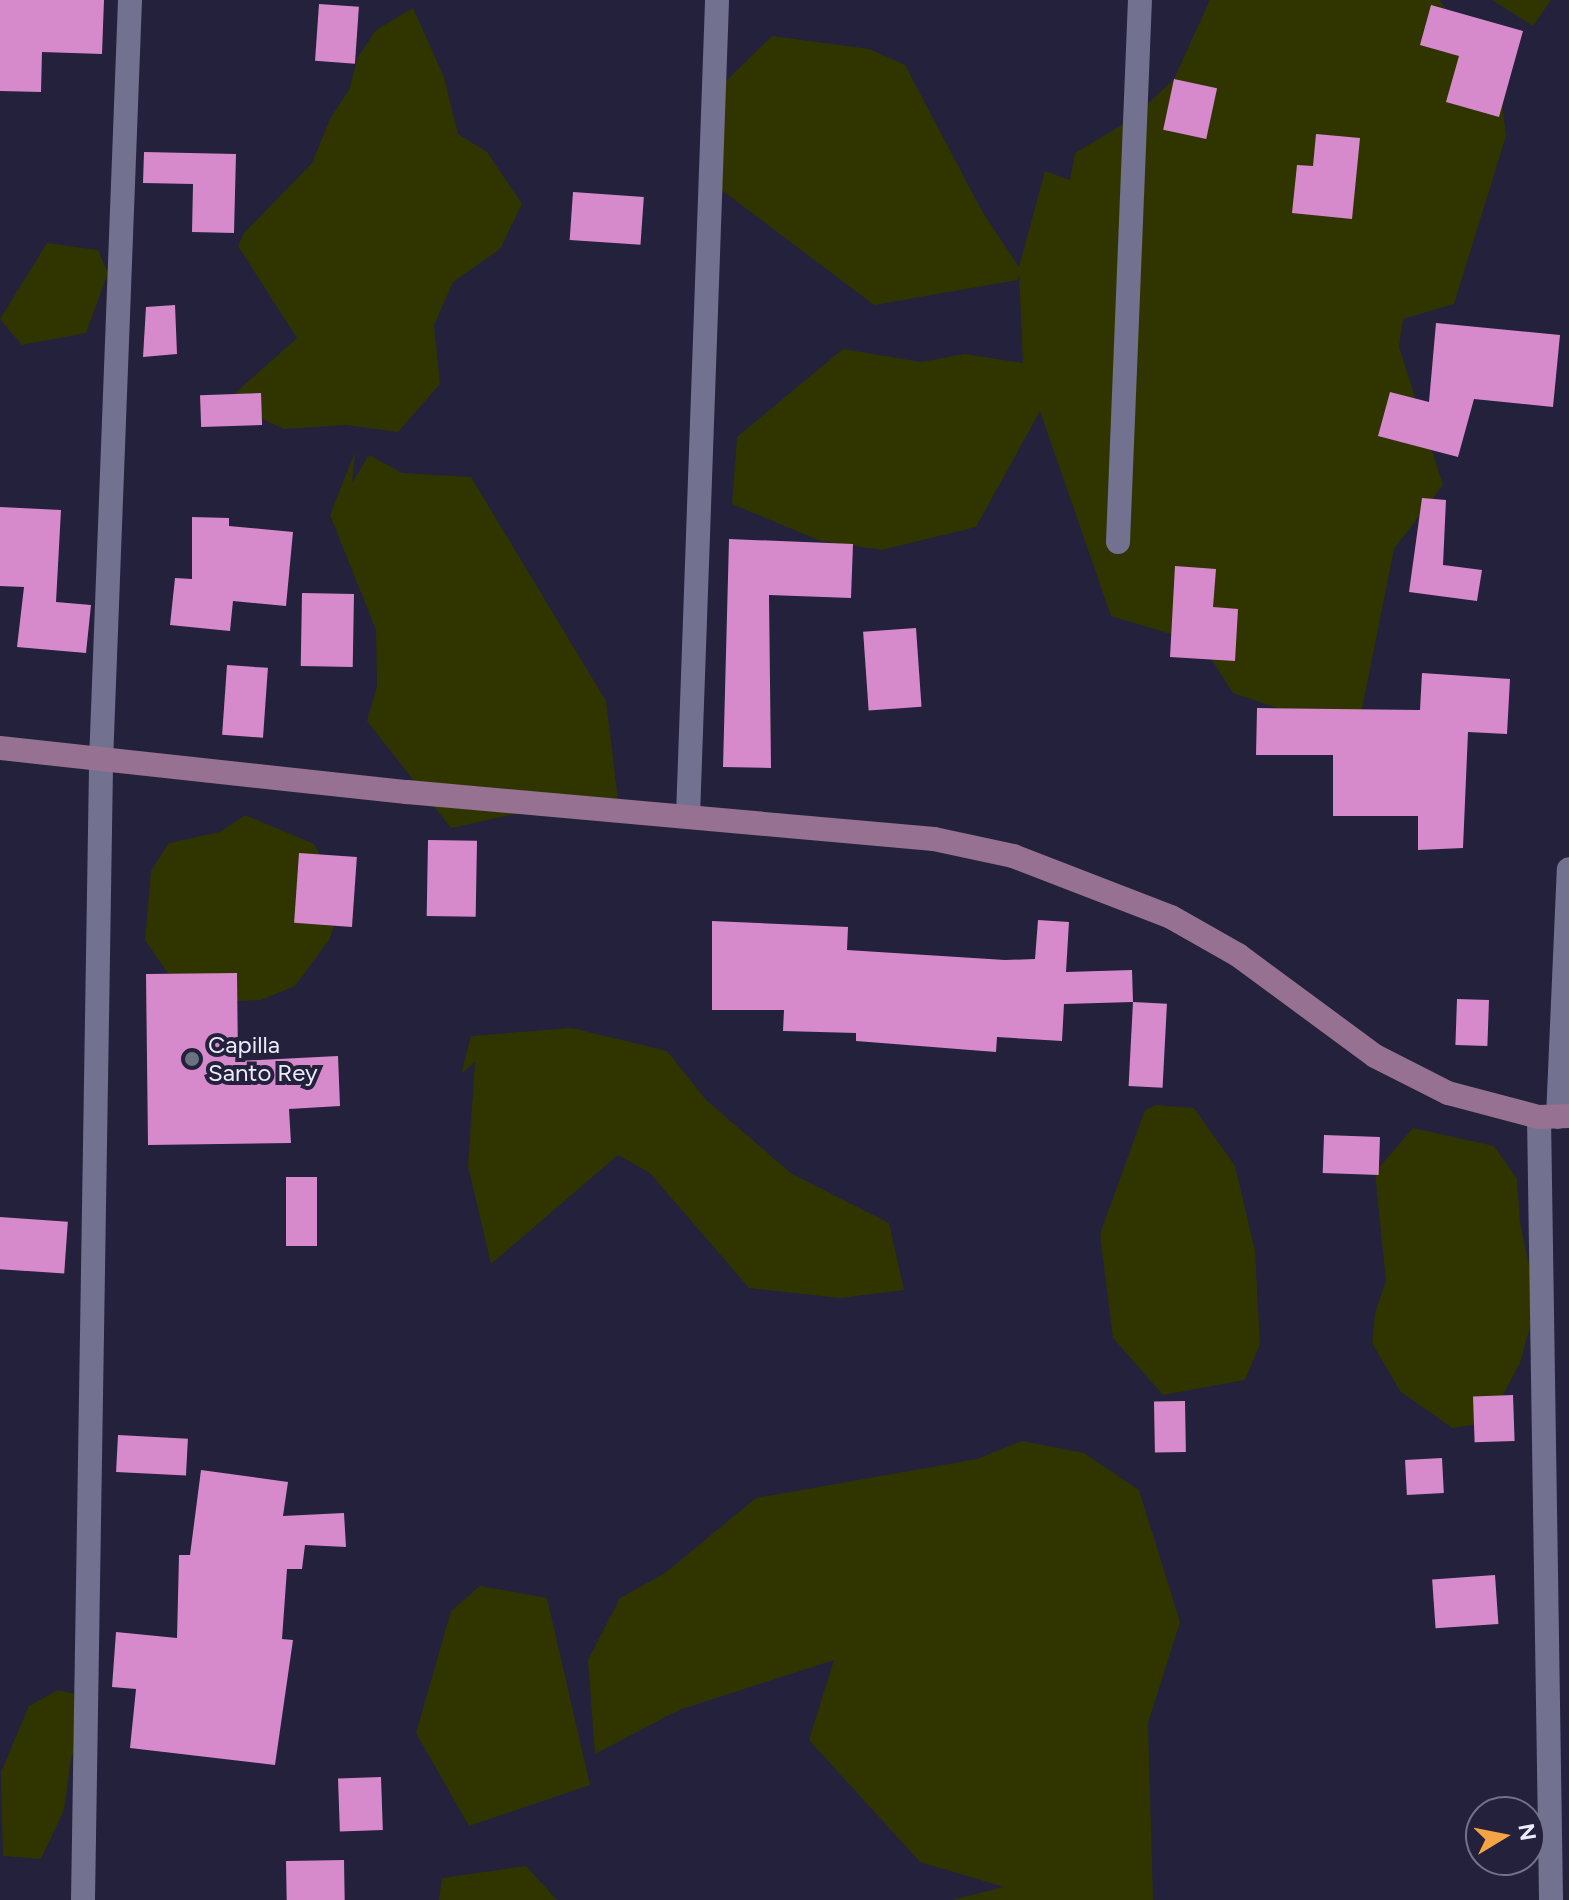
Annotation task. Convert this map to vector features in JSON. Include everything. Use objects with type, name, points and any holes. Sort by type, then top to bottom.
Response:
[{"type":"main road","points":[[0,748],[101,762],[934,839],[1013,856],[1171,917],[1238,955],[1375,1056],[1448,1093],[1555,1117]]},
{"type":"street","points":[[83,1900],[101,762],[130,0]]},
{"type":"street","points":[[688,816],[717,0]]},
{"type":"street","points":[[1118,542],[1140,0]]},
{"type":"street","points":[[1551,1900],[1555,1117],[1569,869]]},
{"type":"green space","points":[[1210,0],[1439,0],[1499,78],[1506,136],[1454,304],[1403,319],[1399,347],[1443,485],[1394,549],[1361,714],[1324,724],[1233,693],[1201,643],[1111,616],[1040,411],[976,527],[882,550],[821,541],[732,504],[737,437],[843,349],[921,362],[965,354],[1023,363],[1019,275],[1018,280],[874,305],[723,191],[707,153],[720,87],[772,36],[869,49],[905,65],[983,213],[1019,267],[1045,171],[1070,180],[1075,153],[1132,119],[1174,79]]},
{"type":"green space","points":[[1492,0],[1551,0],[1533,26]]},
{"type":"green space","points":[[413,8],[444,77],[458,134],[487,152],[522,204],[500,249],[453,282],[434,325],[440,384],[398,432],[346,425],[284,429],[225,402],[297,338],[238,246],[244,233],[312,163],[331,117],[349,90],[358,57],[376,30]]},
{"type":"green space","points":[[47,243],[98,250],[108,273],[86,333],[22,345],[0,319]]},
{"type":"green space","points":[[355,452],[352,483],[369,455],[402,473],[471,477],[606,701],[619,808],[514,814],[451,828],[367,721],[377,686],[376,630],[330,515]]},
{"type":"green space","points":[[245,815],[314,844],[344,898],[329,940],[295,986],[261,1000],[212,1002],[169,975],[145,940],[151,871],[169,843],[220,832]]},
{"type":"green space","points":[[572,1028],[667,1051],[706,1100],[792,1174],[889,1223],[904,1290],[840,1298],[749,1288],[650,1173],[618,1155],[491,1264],[468,1166],[475,1062],[461,1074],[471,1036]]},
{"type":"green space","points":[[1156,1105],[1194,1108],[1235,1166],[1255,1251],[1260,1344],[1245,1380],[1163,1395],[1113,1338],[1100,1234],[1145,1110]]},
{"type":"green space","points":[[1413,1128],[1494,1146],[1517,1179],[1520,1223],[1537,1302],[1520,1363],[1488,1423],[1452,1428],[1400,1391],[1372,1343],[1375,1313],[1386,1281],[1375,1172]]},
{"type":"green space","points":[[1022,1441],[1084,1453],[1139,1490],[1180,1622],[1148,1723],[1153,1900],[952,1900],[1004,1887],[920,1862],[809,1740],[834,1660],[679,1710],[595,1754],[588,1660],[620,1598],[665,1573],[756,1498],[977,1459]]},
{"type":"green space","points":[[480,1586],[547,1598],[590,1785],[469,1826],[416,1733],[451,1611]]},
{"type":"green space","points":[[58,1690],[92,1698],[71,1759],[64,1810],[41,1859],[3,1856],[1,1772],[29,1706]]},
{"type":"green space","points":[[526,1866],[557,1900],[439,1900],[442,1878]]},
{"type":"building","points":[[0,0],[104,0],[102,54],[42,52],[41,92],[0,91]]},
{"type":"building","points":[[319,4],[359,7],[355,64],[315,61]]},
{"type":"building","points":[[1431,5],[1523,31],[1499,117],[1446,102],[1459,56],[1420,45]]},
{"type":"building","points":[[1174,79],[1217,88],[1206,139],[1163,130]]},
{"type":"building","points":[[1316,134],[1360,138],[1352,219],[1292,213],[1297,165],[1313,166]]},
{"type":"building","points":[[144,152],[236,154],[234,233],[192,232],[193,184],[143,183]]},
{"type":"building","points":[[573,192],[644,197],[640,245],[570,240]]},
{"type":"building","points":[[175,305],[177,354],[143,357],[146,307]]},
{"type":"building","points":[[1436,323],[1560,335],[1553,407],[1474,399],[1458,457],[1378,436],[1390,392],[1429,402]]},
{"type":"building","points":[[261,393],[262,425],[201,427],[200,395]]},
{"type":"building","points":[[1422,498],[1446,500],[1443,565],[1482,570],[1477,601],[1409,592]]},
{"type":"building","points":[[0,507],[61,510],[56,602],[91,605],[86,653],[17,647],[24,587],[0,586]]},
{"type":"building","points":[[192,517],[229,518],[229,526],[293,532],[286,606],[233,601],[230,631],[170,625],[175,578],[192,579]]},
{"type":"building","points":[[729,539],[853,544],[851,598],[769,595],[771,768],[723,767]]},
{"type":"building","points":[[1175,566],[1216,569],[1213,607],[1238,609],[1235,661],[1170,657]]},
{"type":"building","points":[[302,593],[354,594],[353,667],[301,666]]},
{"type":"building","points":[[916,628],[922,707],[869,711],[863,632]]},
{"type":"building","points":[[227,665],[268,668],[263,738],[222,735]]},
{"type":"building","points":[[1422,673],[1510,679],[1507,734],[1468,732],[1463,848],[1418,850],[1418,816],[1333,816],[1333,755],[1256,755],[1257,708],[1420,710]]},
{"type":"building","points":[[428,840],[477,841],[476,917],[427,916]]},
{"type":"building","points":[[299,853],[357,857],[352,927],[294,923]]},
{"type":"building","points":[[1038,920],[1069,922],[1066,972],[1132,970],[1133,1002],[1064,1004],[1062,1041],[997,1037],[996,1052],[856,1041],[856,1033],[783,1031],[784,1010],[712,1010],[712,921],[848,927],[847,950],[1005,960],[1035,959]]},
{"type":"building","name":"Capilla Santo Rey","points":[[237,973],[238,1061],[338,1056],[340,1106],[289,1109],[291,1143],[148,1145],[146,974]]},
{"type":"building","points":[[1457,999],[1489,1000],[1487,1046],[1455,1045]]},
{"type":"building","points":[[1133,1002],[1167,1004],[1163,1088],[1129,1086]]},
{"type":"building","points":[[1324,1135],[1380,1137],[1379,1175],[1323,1173]]},
{"type":"building","points":[[286,1177],[317,1177],[317,1246],[286,1246]]},
{"type":"building","points":[[0,1217],[68,1222],[64,1274],[0,1269]]},
{"type":"building","points":[[1513,1395],[1515,1441],[1475,1442],[1473,1396]]},
{"type":"building","points":[[1185,1401],[1186,1452],[1155,1453],[1154,1402]]},
{"type":"building","points":[[118,1435],[188,1439],[186,1476],[116,1472]]},
{"type":"building","points":[[1442,1458],[1444,1493],[1407,1495],[1405,1460]]},
{"type":"building","points":[[201,1470],[288,1482],[283,1516],[344,1513],[346,1547],[305,1545],[302,1569],[287,1569],[282,1639],[293,1640],[275,1765],[130,1748],[136,1689],[112,1687],[116,1632],[177,1638],[179,1555],[190,1555]]},
{"type":"building","points":[[1495,1575],[1498,1624],[1436,1628],[1432,1579]]},
{"type":"building","points":[[381,1777],[383,1830],[340,1831],[338,1779]]},
{"type":"building","points":[[344,1860],[345,1900],[287,1900],[286,1861]]},
{"type":"place","name":"Capilla Santo Rey","points":[[192,1059]]}]
